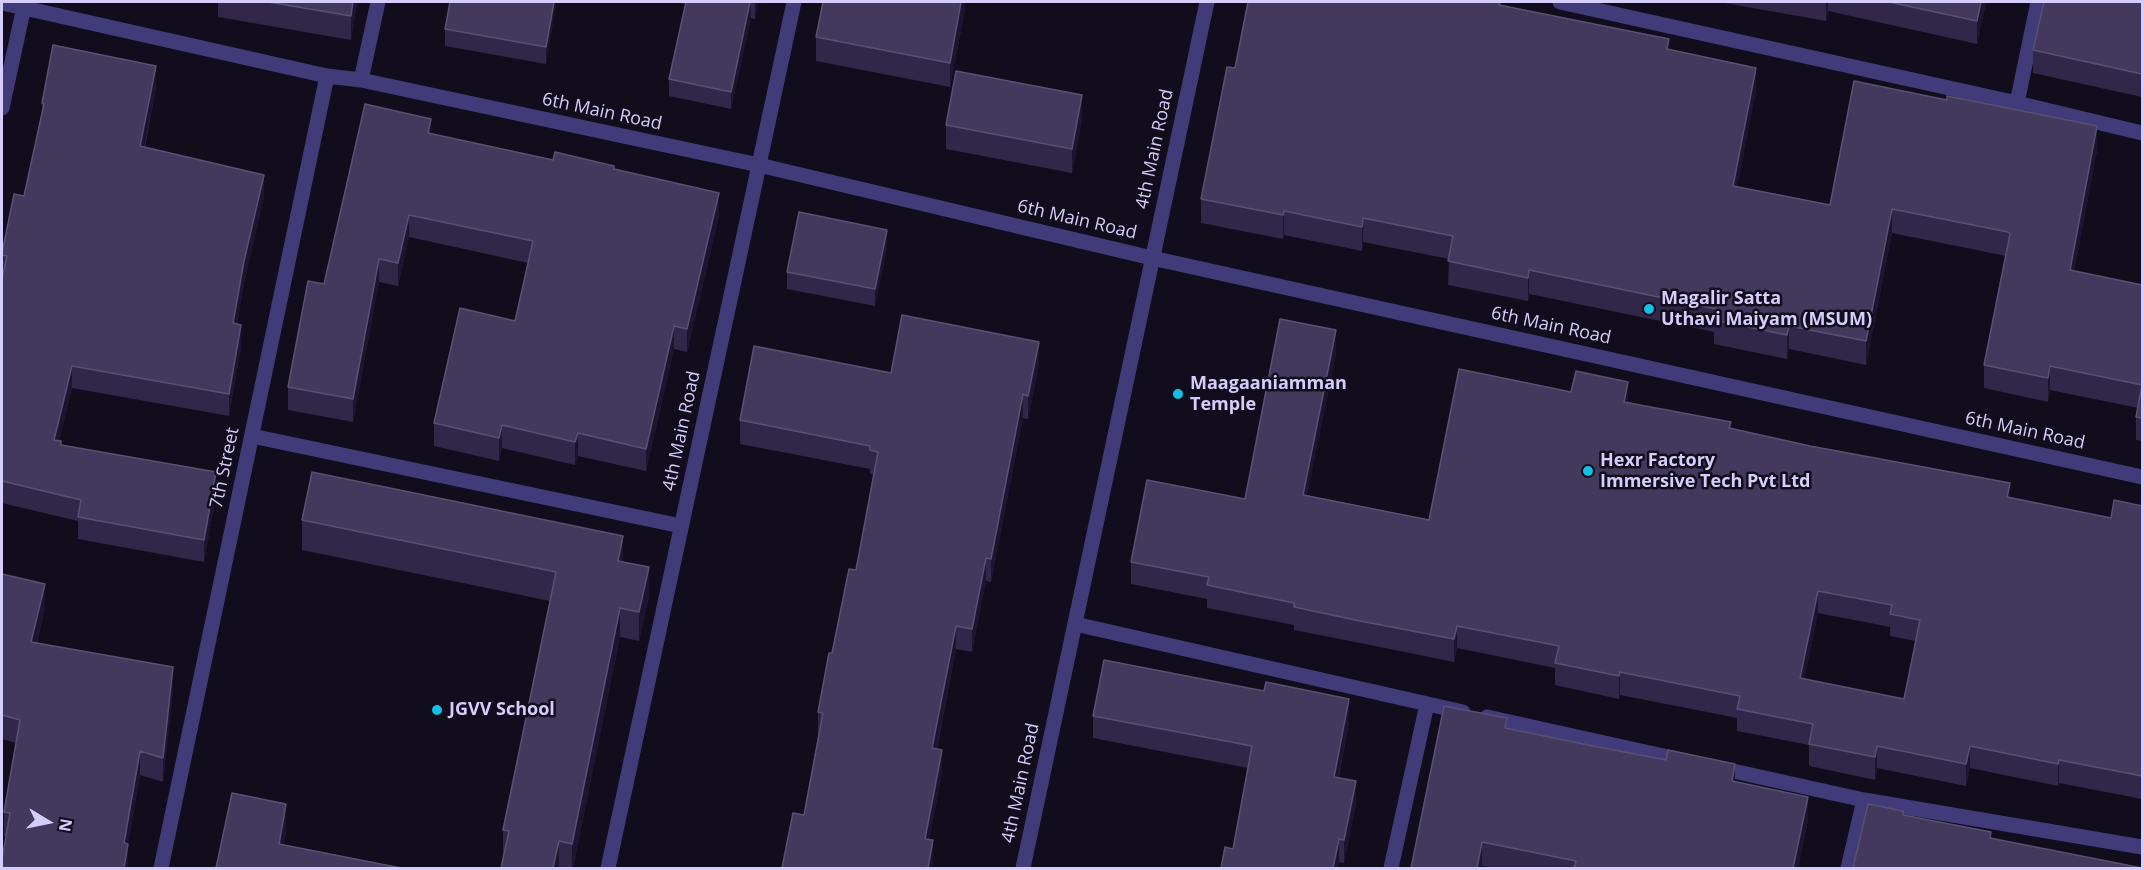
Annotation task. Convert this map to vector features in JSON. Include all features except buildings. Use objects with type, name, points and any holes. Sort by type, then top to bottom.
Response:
[{"type":"street","points":[[361,80],[378,2]]},
{"type":"street","name":"4th Main Road","points":[[608,868],[794,2]]},
{"type":"street","name":"4th Main Road","points":[[1023,868],[1207,2]]},
{"type":"street","points":[[1569,2],[2142,133]]},
{"type":"street","points":[[2017,103],[2038,2]]},
{"type":"street","name":"6th Main Road","points":[[2,3],[24,5],[327,76],[361,80],[759,165],[1152,258],[2142,477]]},
{"type":"street","points":[[2,108],[24,5]]},
{"type":"street","name":"7th Street","points":[[161,868],[327,76]]},
{"type":"street","points":[[252,436],[681,526]]},
{"type":"street","points":[[1075,624],[1864,800],[2142,848]]},
{"type":"street","points":[[1391,868],[1427,704]]},
{"type":"street","points":[[1848,868],[1864,800]]},
{"type":"place","name":"Magalir Satta Uthavi Maiyam (MSUM)","points":[[1649,309]]},
{"type":"place","name":"Maagaaniamman Temple","points":[[1178,394]]},
{"type":"place","name":"Hexr Factory Immersive Tech Pvt Ltd","points":[[1588,471]]},
{"type":"place","name":"JGVV School","points":[[437,710]]}]
